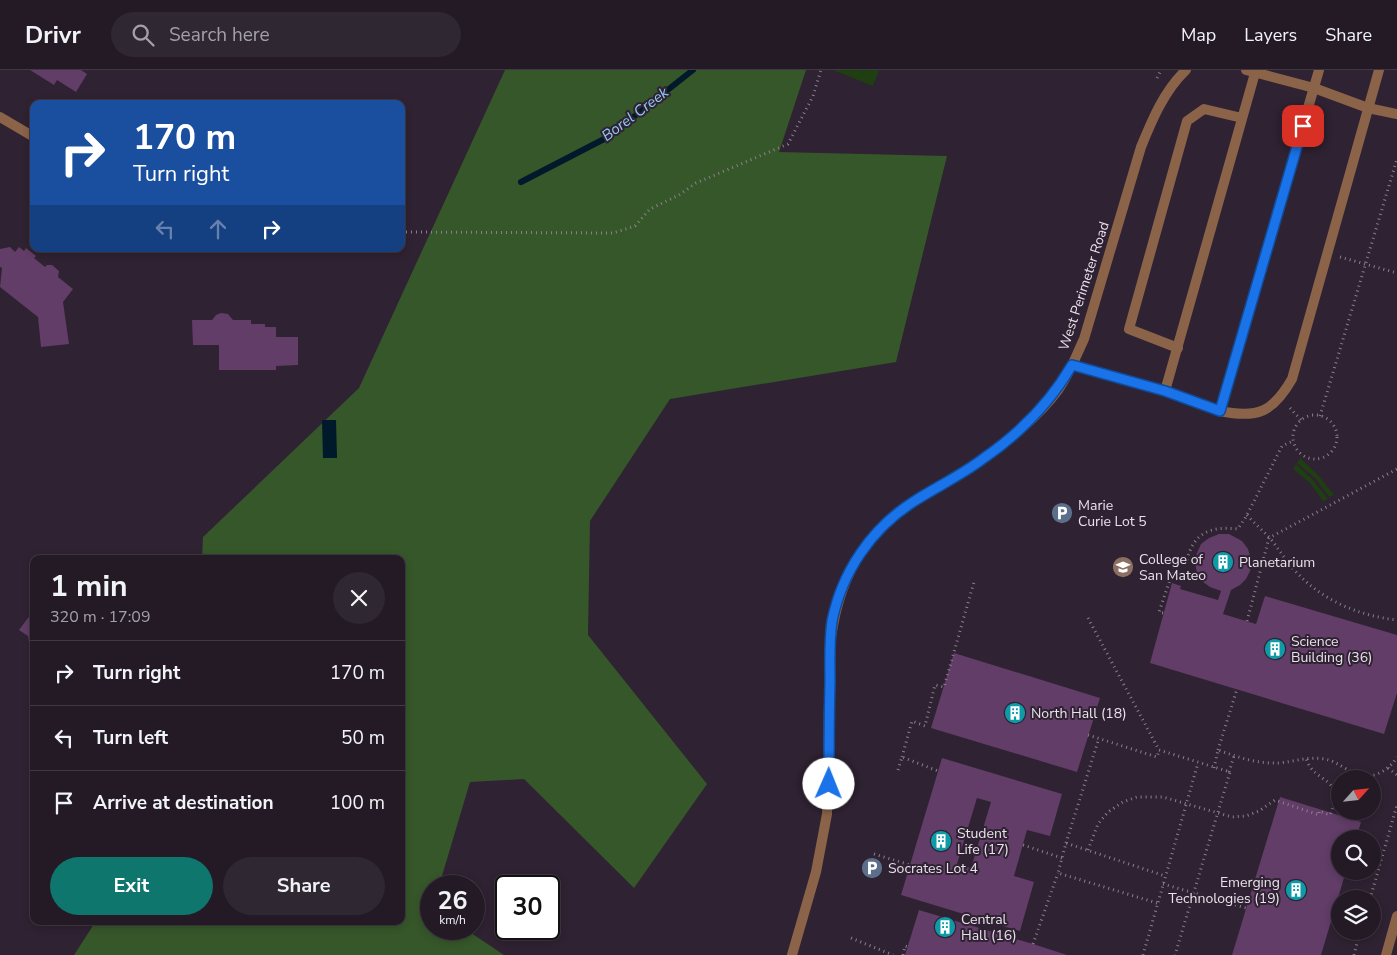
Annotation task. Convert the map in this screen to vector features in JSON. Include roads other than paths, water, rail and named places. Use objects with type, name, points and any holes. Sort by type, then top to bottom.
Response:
[{"type":"street","name":"West Perimeter Road","points":[[792,955],[823,843],[829,784],[830,647],[832,622],[846,577],[863,548],[878,530],[913,502],[960,474],[1011,437],[1037,414],[1058,390],[1084,339],[1144,139],[1165,96],[1186,70]]},
{"type":"street","points":[[1220,411],[1319,70]]},
{"type":"street","points":[[1072,365],[1165,391],[1220,411],[1242,416],[1262,412],[1281,398],[1292,379],[1379,70]]},
{"type":"street","points":[[1165,391],[1242,118],[1251,71],[1314,88],[1368,108],[1397,114]]},
{"type":"street","points":[[1178,348],[1129,330],[1184,131],[1187,121],[1204,109],[1242,118]]},
{"type":"street","points":[[0,117],[30,134]]},
{"type":"street","points":[[1386,955],[1397,916]]},
{"type":"water","points":[[322,420],[336,420],[337,458],[323,458]]},
{"type":"waterway","name":"Borel Creek","points":[[521,182],[608,137],[693,70]]},
{"type":"place","name":"Marie Curie Lot 5","points":[[1062,513]]},
{"type":"place","name":"Planetarium","points":[[1223,562]]},
{"type":"place","name":"College of San Mateo","points":[[1123,567]]},
{"type":"place","name":"Science Building (36)","points":[[1275,649]]},
{"type":"place","name":"North Hall (18)","points":[[1015,713]]},
{"type":"place","name":"Student Life (17)","points":[[941,841]]},
{"type":"place","name":"Socrates Lot 4","points":[[872,868]]},
{"type":"place","name":"Emerging Technologies (19)","points":[[1296,890]]},
{"type":"place","name":"Central Hall (16)","points":[[945,927]]}]
